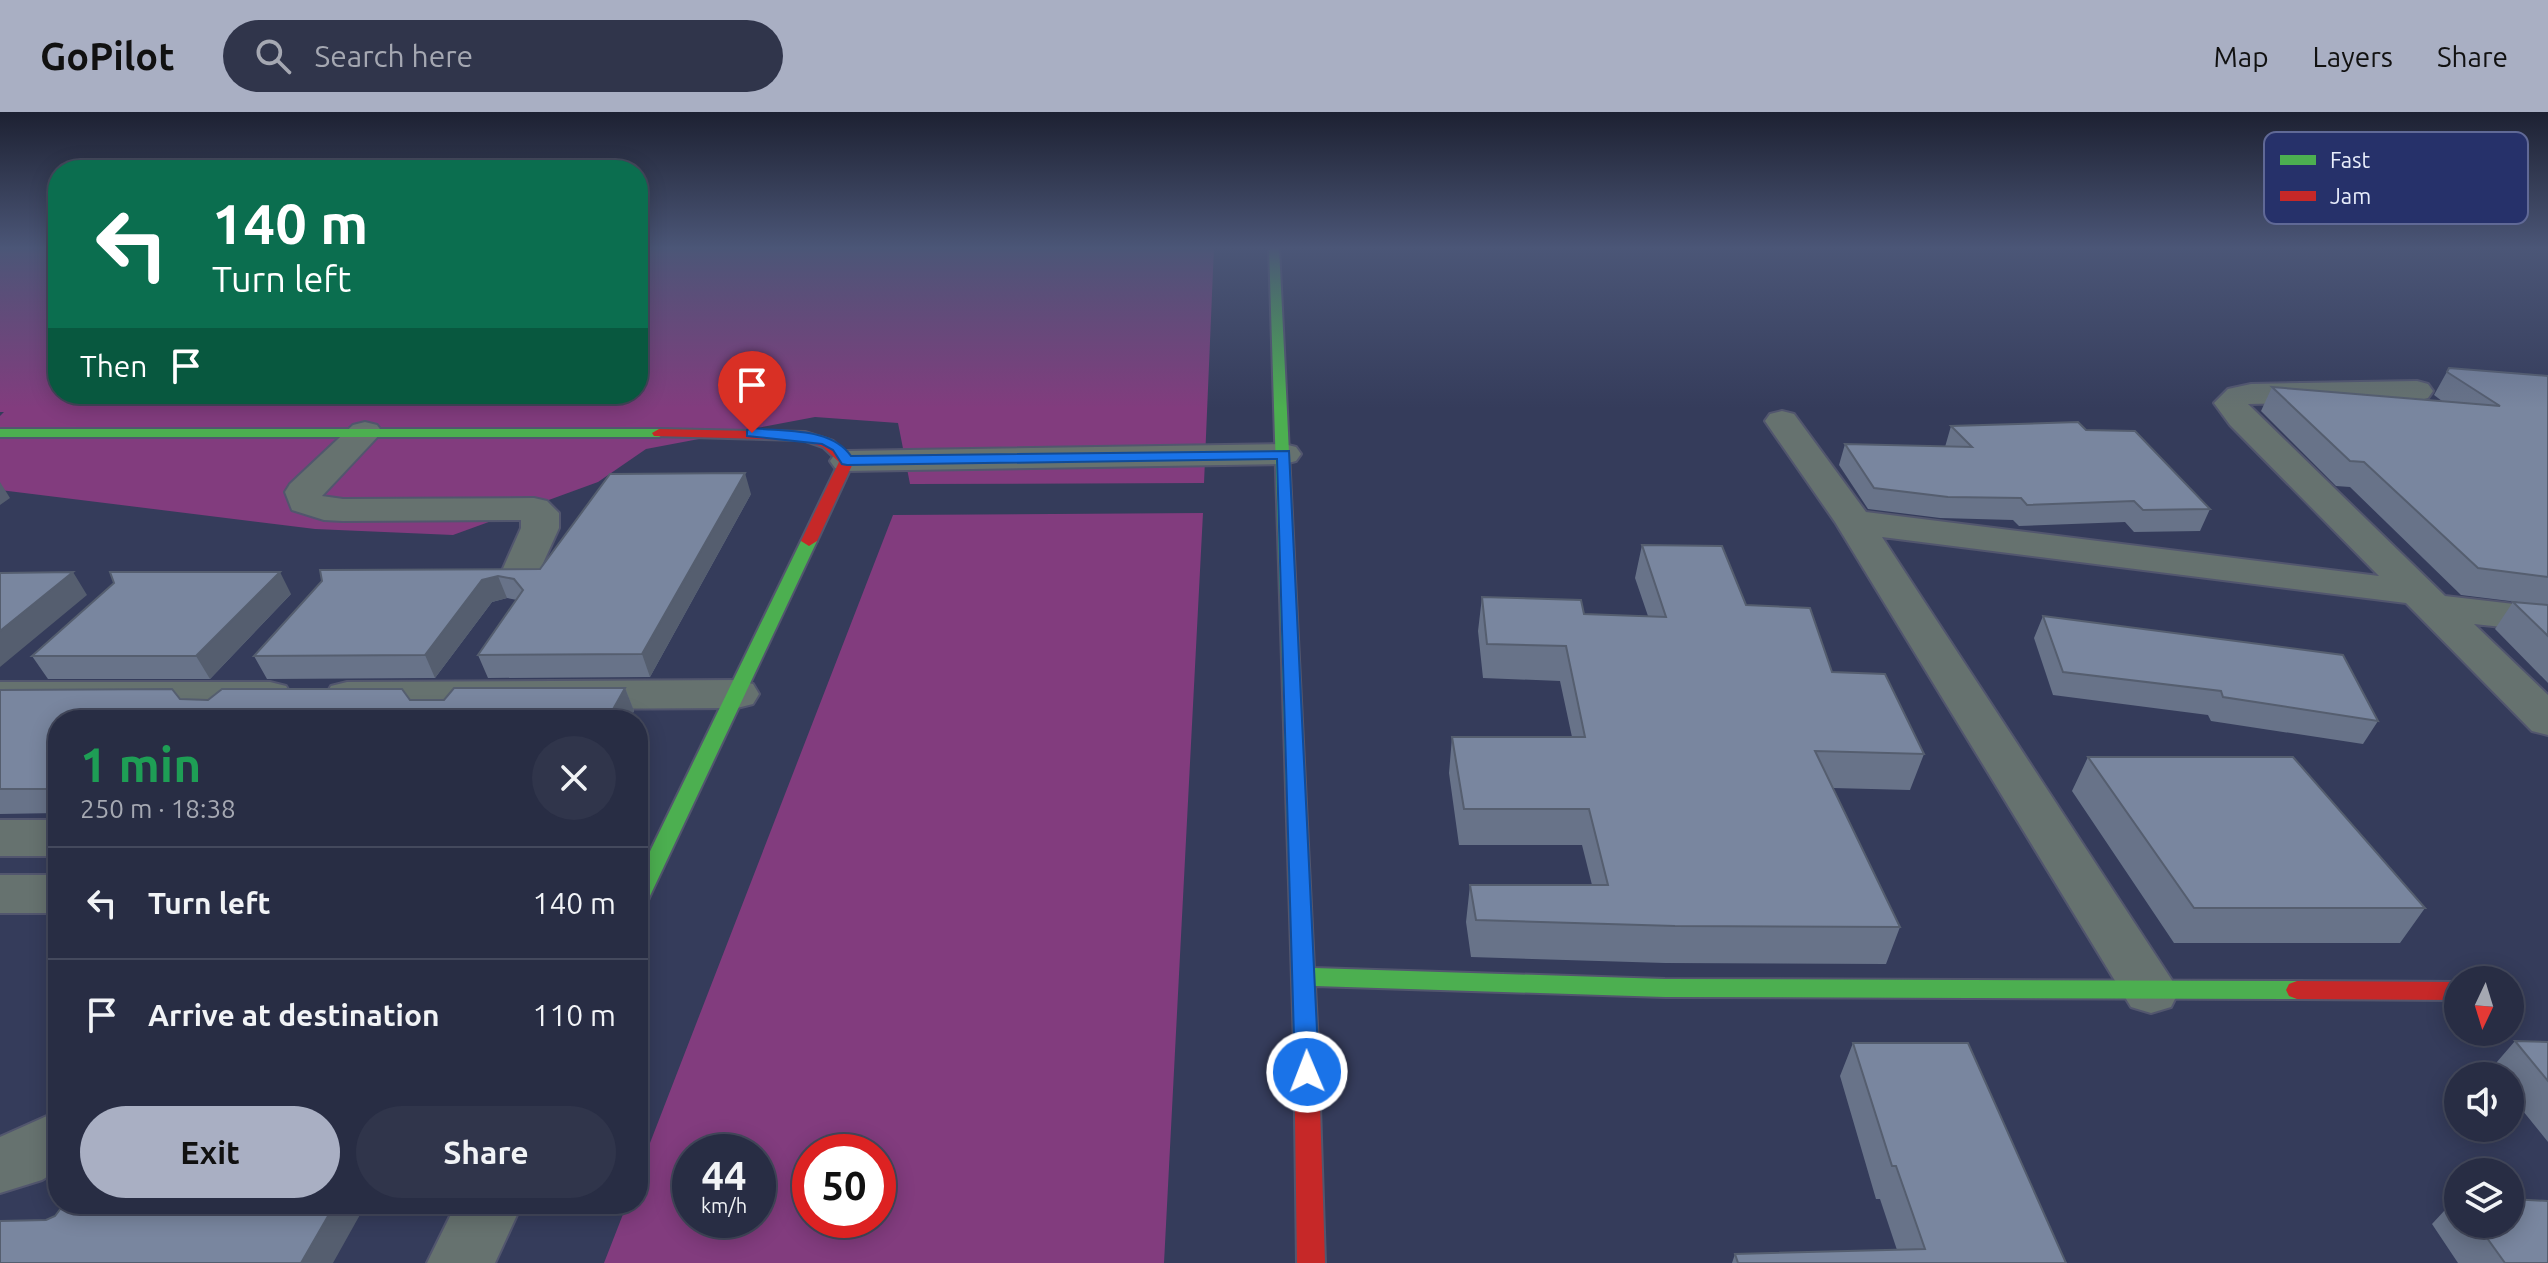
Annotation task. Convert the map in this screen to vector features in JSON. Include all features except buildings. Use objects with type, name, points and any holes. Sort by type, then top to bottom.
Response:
[{"type":"street","points":[[1277,301],[1305,977],[1311,1263]]},
{"type":"street","points":[[2417,391],[2251,394],[2239,396],[2230,403],[2548,721]]},
{"type":"street","points":[[1782,421],[1854,522],[2151,991]]},
{"type":"street","points":[[365,432],[314,479],[303,492],[305,502],[324,509],[343,510],[534,509],[540,513],[540,528],[521,573]]},
{"type":"street","points":[[0,433],[793,435],[825,441],[838,447],[847,461]]},
{"type":"street","points":[[847,461],[1284,454]]},
{"type":"street","points":[[648,877],[847,461]]},
{"type":"street","points":[[1854,522],[2427,600],[2548,620]]},
{"type":"street","points":[[0,695],[47,654]]},
{"type":"street","points":[[211,708],[261,654]]},
{"type":"street","points":[[441,708],[475,660]]},
{"type":"street","points":[[0,695],[211,708],[441,708],[737,694]]},
{"type":"street","points":[[0,838],[48,838]]},
{"type":"street","points":[[0,894],[48,894]]},
{"type":"street","points":[[1305,977],[1665,988],[2444,991]]},
{"type":"street","points":[[0,1165],[20,1160],[48,1144]]},
{"type":"street","points":[[461,1263],[485,1214]]},
{"type":"shaded area","points":[[0,301],[48,301],[48,404],[648,404],[648,301],[1212,301],[1204,483],[910,484],[898,423],[815,417],[646,449],[598,482],[453,535],[315,529],[0,490],[0,416],[4,412],[0,412]]},
{"type":"shaded area","points":[[1203,513],[1164,1263],[604,1263],[623,1214],[648,1214],[648,1148],[893,515]]},
{"type":"traffic: fast","points":[[1276,301],[1306,1044]]},
{"type":"traffic: fast","points":[[0,433],[659,433]]},
{"type":"traffic: fast","points":[[648,877],[809,541]]},
{"type":"traffic: fast","points":[[1305,977],[1665,988],[2297,990]]},
{"type":"traffic: jam","points":[[659,433],[805,436],[828,444],[847,461],[809,541]]},
{"type":"traffic: jam","points":[[2297,990],[2444,991]]},
{"type":"traffic: jam","points":[[1306,1044],[1311,1263]]},
{"type":"route","points":[[752,433],[793,435],[825,441],[838,447],[847,461],[1284,454],[1307,1072]]}]
